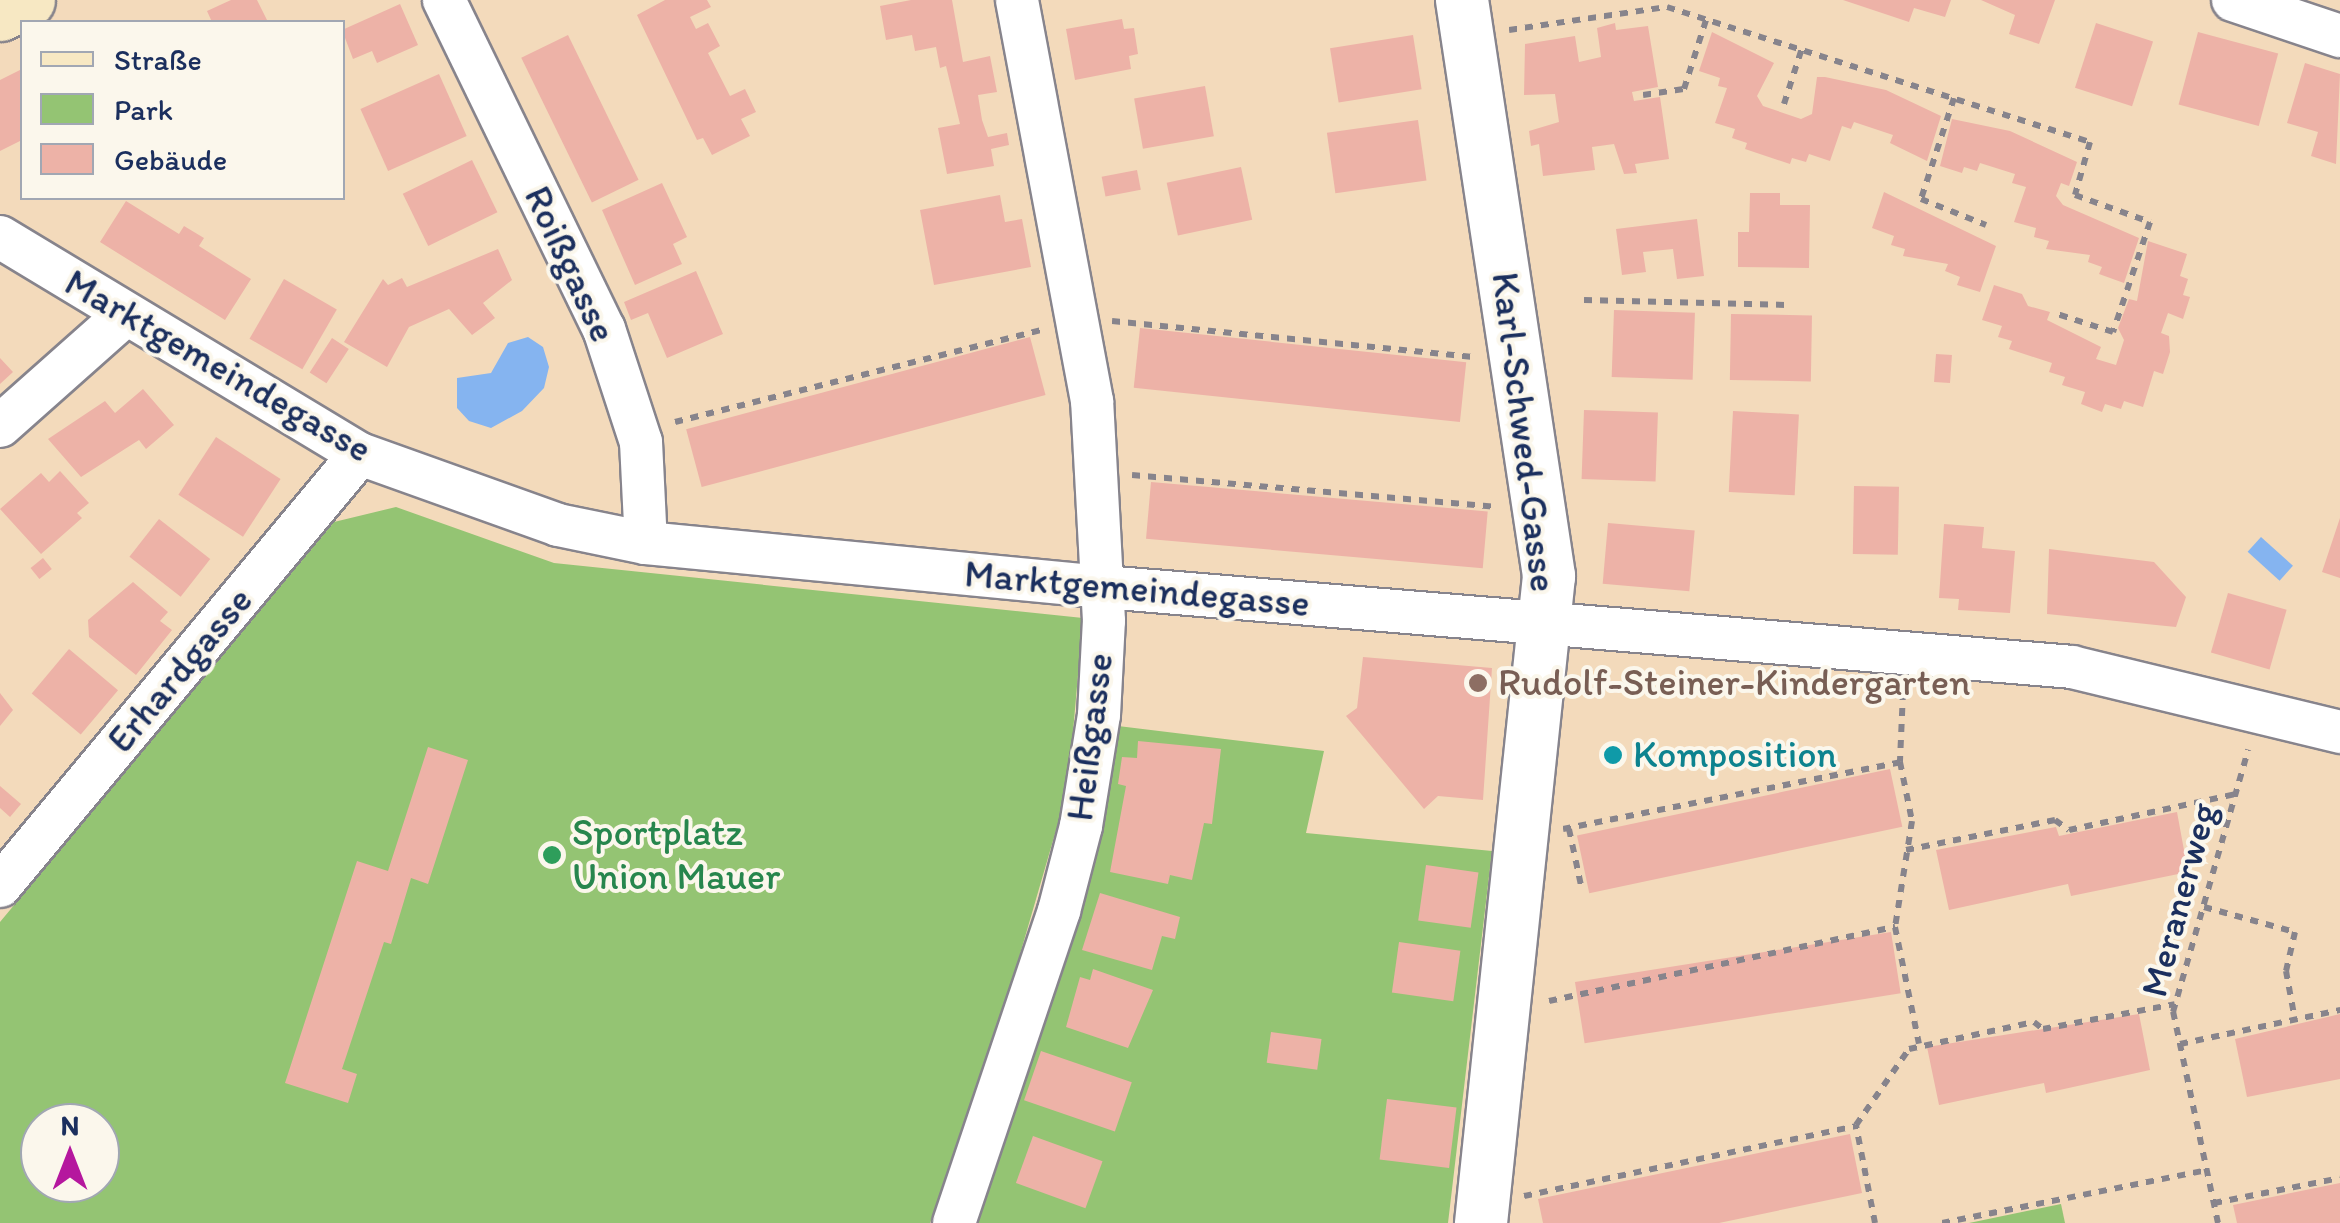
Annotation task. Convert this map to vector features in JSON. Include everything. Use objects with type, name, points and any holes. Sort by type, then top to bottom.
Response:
[{"type":"main road","points":[[0,13],[27,0]]},
{"type":"street","name":"Roißgasse","points":[[444,0],[604,329],[638,431],[646,543]]},
{"type":"street","name":"Heißgasse","points":[[954,1223],[1059,911],[1081,826],[1099,715],[1104,586],[1099,472],[1078,320],[1017,0]]},
{"type":"street","points":[[2233,0],[2340,36]]},
{"type":"street","name":"Karl-Schwed-Gasse","points":[[1465,18],[1549,576],[1545,624],[1545,832],[1503,1011],[1482,1214]]},
{"type":"street","name":"Marktgemeindegasse","points":[[0,237],[124,316],[360,454],[558,526],[646,543],[1104,586],[1904,656],[2072,667],[2259,709],[2340,732]]},
{"type":"street","points":[[0,426],[124,316]]},
{"type":"street","name":"Erhardgasse","points":[[0,886],[360,454]]},
{"type":"path","points":[[1465,18],[1667,7],[2090,142],[2075,195],[2150,222],[2113,332],[2057,314]]},
{"type":"path","points":[[1643,94],[1684,88],[1707,17]]},
{"type":"path","points":[[1784,104],[1802,48]]},
{"type":"path","points":[[1954,98],[1921,200],[1986,225]]},
{"type":"path","points":[[1584,300],[1786,305]]},
{"type":"path","points":[[638,431],[1078,320],[1519,362]]},
{"type":"path","points":[[1099,472],[1539,511]]},
{"type":"path","points":[[1904,656],[1900,762],[1912,821],[1894,928],[1919,1044]]},
{"type":"path","name":"Meranerweg","points":[[2218,1223],[2175,1004],[2259,709]]},
{"type":"path","points":[[1582,890],[1545,832],[1900,762]]},
{"type":"path","points":[[1906,850],[2055,820],[2069,830],[2235,794]]},
{"type":"path","points":[[2204,907],[2295,932],[2286,970],[2296,1020]]},
{"type":"path","points":[[1503,1011],[1894,928]]},
{"type":"path","points":[[1482,1214],[1856,1126],[1919,1044],[2175,1004]]},
{"type":"path","points":[[2180,1044],[2340,1010]]},
{"type":"path","points":[[1856,1126],[1875,1223]]},
{"type":"path","points":[[1942,1223],[2207,1170]]},
{"type":"path","points":[[2214,1203],[2340,1178]]},
{"type":"green space","name":"Sportplatz Union Mauer","points":[[396,507],[554,563],[1083,618],[1068,789],[1000,1023],[930,1223],[0,1223],[0,922],[334,522]]},
{"type":"green space","points":[[1118,726],[1324,751],[1306,833],[1492,851],[1448,1223],[976,1223],[1087,889]]},
{"type":"green space","points":[[2061,1204],[2065,1223],[1969,1223]]},
{"type":"water","points":[[528,337],[543,347],[549,367],[544,388],[522,411],[491,428],[469,421],[457,408],[457,378],[491,373],[508,343]]},
{"type":"water","points":[[2261,537],[2293,566],[2280,581],[2248,552]]},
{"type":"building","points":[[231,0],[257,0],[267,20],[211,20],[207,11]]},
{"type":"building","points":[[665,0],[707,0],[711,7],[690,17],[696,29],[708,23],[720,46],[708,53],[730,96],[745,89],[756,112],[741,119],[750,136],[712,155],[703,138],[697,140],[637,15]]},
{"type":"building","points":[[911,0],[952,0],[963,62],[990,56],[997,92],[978,95],[982,120],[988,137],[1007,133],[1009,145],[991,149],[994,166],[947,174],[938,128],[960,124],[946,66],[940,68],[936,47],[915,51],[912,35],[886,40],[880,6]]},
{"type":"building","points":[[1843,0],[1951,0],[1945,17],[1914,8],[1909,22]]},
{"type":"building","points":[[1981,0],[2055,0],[2039,44],[2009,34],[2015,15]]},
{"type":"building","points":[[400,4],[418,45],[377,63],[372,51],[353,59],[345,29]]},
{"type":"building","points":[[1122,19],[1124,29],[1134,28],[1138,54],[1129,56],[1131,69],[1075,80],[1066,29]]},
{"type":"building","points":[[1615,23],[1616,30],[1648,26],[1658,87],[1632,92],[1634,101],[1660,97],[1669,159],[1635,164],[1637,173],[1624,174],[1614,144],[1592,147],[1595,170],[1543,176],[1539,144],[1531,146],[1529,131],[1559,122],[1555,94],[1524,95],[1525,44],[1575,36],[1579,62],[1601,57],[1597,28]]},
{"type":"building","points":[[2096,23],[2153,42],[2132,106],[2075,88]]},
{"type":"building","points":[[1712,32],[1774,63],[1757,96],[1763,106],[1801,119],[1812,114],[1817,77],[1825,77],[1886,90],[1941,116],[1927,161],[1890,143],[1893,135],[1854,122],[1851,129],[1842,126],[1830,161],[1809,154],[1806,162],[1792,158],[1790,164],[1745,149],[1747,143],[1732,138],[1735,129],[1715,123],[1727,88],[1718,86],[1720,78],[1699,71]]},
{"type":"building","points":[[2198,32],[2278,53],[2259,126],[2179,104]]},
{"type":"building","points":[[568,35],[639,180],[592,203],[521,58]]},
{"type":"building","points":[[1413,35],[1422,89],[1339,102],[1330,48]]},
{"type":"building","points":[[2305,63],[2340,74],[2336,164],[2311,156],[2318,132],[2287,123]]},
{"type":"building","points":[[20,70],[20,141],[0,151],[0,80]]},
{"type":"building","points":[[439,74],[467,136],[388,171],[360,109]]},
{"type":"building","points":[[1205,86],[1214,136],[1143,149],[1134,99]]},
{"type":"building","points":[[1952,119],[2010,131],[2077,162],[2069,186],[2061,183],[2056,196],[2063,205],[2139,238],[2124,283],[2099,274],[2102,267],[2088,262],[2090,255],[2046,249],[2049,241],[2034,237],[2036,228],[2014,222],[2026,187],[2012,183],[2015,174],[1980,163],[1977,171],[1964,167],[1962,173],[1940,166]]},
{"type":"building","points":[[1418,120],[1426,180],[1335,193],[1327,133]]},
{"type":"building","points":[[472,160],[497,212],[428,246],[403,194]]},
{"type":"building","points":[[1241,167],[1252,220],[1178,236],[1167,183]]},
{"type":"building","points":[[1137,170],[1141,190],[1105,197],[1102,177]]},
{"type":"building","points":[[662,183],[687,237],[673,244],[682,264],[635,285],[602,210]]},
{"type":"building","points":[[1884,192],[1996,246],[1980,292],[1957,285],[1960,277],[1945,271],[1948,264],[1903,256],[1905,249],[1891,245],[1894,236],[1872,228]]},
{"type":"building","points":[[1750,193],[1780,193],[1780,205],[1810,205],[1809,268],[1738,267],[1738,232],[1749,232]]},
{"type":"building","points":[[1000,195],[1005,222],[1022,219],[1031,267],[934,285],[920,210]]},
{"type":"building","points":[[126,201],[179,234],[184,226],[204,238],[199,246],[251,279],[225,320],[100,242]]},
{"type":"building","points":[[1697,219],[1704,276],[1677,279],[1673,249],[1643,252],[1646,272],[1622,275],[1616,229]]},
{"type":"building","points":[[2148,241],[2187,254],[2180,276],[2188,279],[2183,295],[2190,297],[2183,319],[2168,313],[2161,333],[2169,336],[2170,352],[2163,374],[2154,371],[2143,407],[2124,401],[2121,409],[2105,404],[2102,412],[2081,404],[2085,392],[2062,385],[2065,377],[2049,372],[2052,363],[2009,349],[2012,341],[1998,337],[2002,326],[1982,320],[1994,285],[2022,294],[2028,306],[2050,312],[2047,320],[2101,347],[2096,359],[2116,365],[2124,340],[2118,328],[2129,299],[2137,301]]},
{"type":"building","points":[[498,249],[512,280],[483,303],[495,318],[472,335],[449,309],[409,327],[387,367],[344,342],[383,279],[388,285],[402,278],[407,287]]},
{"type":"building","points":[[696,271],[723,334],[667,358],[648,313],[631,320],[624,302]]},
{"type":"building","points":[[284,279],[337,310],[302,369],[250,339]]},
{"type":"building","points":[[1614,310],[1695,313],[1693,380],[1612,377]]},
{"type":"building","points":[[1731,314],[1812,315],[1811,381],[1730,380]]},
{"type":"building","points":[[1140,328],[1466,362],[1460,422],[1134,388]]},
{"type":"building","points":[[1030,337],[1046,395],[702,487],[686,429]]},
{"type":"building","points":[[332,338],[349,349],[326,383],[310,372]]},
{"type":"building","points":[[1936,354],[1952,355],[1950,383],[1934,382]]},
{"type":"building","points":[[0,358],[13,372],[0,384]]},
{"type":"building","points":[[143,389],[174,425],[146,449],[139,440],[81,477],[48,439],[105,401],[115,413]]},
{"type":"building","points":[[1584,410],[1658,413],[1656,482],[1582,479]]},
{"type":"building","points":[[1733,411],[1799,414],[1795,495],[1729,492]]},
{"type":"building","points":[[216,437],[281,479],[243,537],[178,495]]},
{"type":"building","points":[[60,471],[89,503],[77,513],[82,518],[41,554],[0,509],[41,473],[49,482]]},
{"type":"building","points":[[1151,482],[1488,511],[1483,568],[1146,539]]},
{"type":"building","points":[[1854,486],[1899,487],[1898,555],[1853,554]]},
{"type":"building","points":[[2340,518],[2340,578],[2322,572]]},
{"type":"building","points":[[159,519],[210,559],[181,597],[129,557]]},
{"type":"building","points":[[1608,523],[1695,531],[1689,591],[1603,584]]},
{"type":"building","points":[[1944,524],[1984,527],[1982,548],[2015,551],[2010,613],[1958,610],[1959,599],[1939,598]]},
{"type":"building","points":[[2049,549],[2154,562],[2186,597],[2176,627],[2047,614]]},
{"type":"building","points":[[43,558],[52,569],[39,579],[31,568]]},
{"type":"building","points":[[133,582],[168,612],[160,621],[172,630],[136,675],[89,637],[88,620]]},
{"type":"building","points":[[2228,593],[2287,610],[2270,669],[2211,653]]},
{"type":"building","points":[[69,649],[118,690],[81,735],[32,693]]},
{"type":"building","points":[[1363,657],[1492,668],[1483,800],[1438,796],[1424,809],[1346,716],[1357,708]]},
{"type":"building","points":[[0,693],[13,710],[0,726]]},
{"type":"building","points":[[1138,741],[1221,749],[1212,824],[1204,823],[1192,880],[1170,875],[1168,884],[1110,872],[1126,786],[1118,784],[1122,757],[1137,758]]},
{"type":"building","points":[[428,747],[468,760],[428,884],[411,878],[391,944],[384,942],[342,1069],[357,1074],[348,1103],[285,1083],[357,861],[388,871]]},
{"type":"building","points":[[1890,769],[1902,827],[1589,893],[1577,836]]},
{"type":"building","points":[[0,786],[21,804],[10,817],[0,808]]},
{"type":"building","points":[[2177,812],[2188,872],[2071,896],[2068,884],[1949,910],[1936,850],[2056,827],[2059,836]]},
{"type":"building","points":[[1426,865],[1478,872],[1471,928],[1418,920]]},
{"type":"building","points":[[1100,893],[1180,917],[1175,939],[1162,936],[1152,970],[1082,950]]},
{"type":"building","points":[[1891,932],[1901,993],[1585,1043],[1575,982]]},
{"type":"building","points":[[1399,942],[1460,951],[1453,1001],[1392,993]]},
{"type":"building","points":[[1093,969],[1153,990],[1128,1048],[1066,1027],[1080,977],[1090,980]]},
{"type":"building","points":[[2139,1014],[2150,1070],[2046,1093],[2044,1083],[1939,1105],[1927,1047]]},
{"type":"building","points":[[2340,1014],[2340,1079],[2247,1097],[2235,1039]]},
{"type":"building","points":[[1271,1032],[1322,1039],[1317,1070],[1267,1063]]},
{"type":"building","points":[[1041,1051],[1132,1082],[1115,1131],[1024,1100]]},
{"type":"building","points":[[1387,1099],[1456,1108],[1449,1168],[1380,1160]]},
{"type":"building","points":[[1850,1134],[1862,1193],[1719,1223],[1543,1223],[1538,1199]]},
{"type":"building","points":[[1033,1136],[1103,1161],[1085,1208],[1016,1183]]},
{"type":"building","points":[[2340,1183],[2340,1223],[2237,1223],[2233,1205]]},
{"type":"place","name":"Rudolf-Steiner-Kindergarten","points":[[1478,683]]},
{"type":"place","name":"Komposition","points":[[1613,755]]},
{"type":"place","name":"Sportplatz Union Mauer","points":[[552,855]]}]
